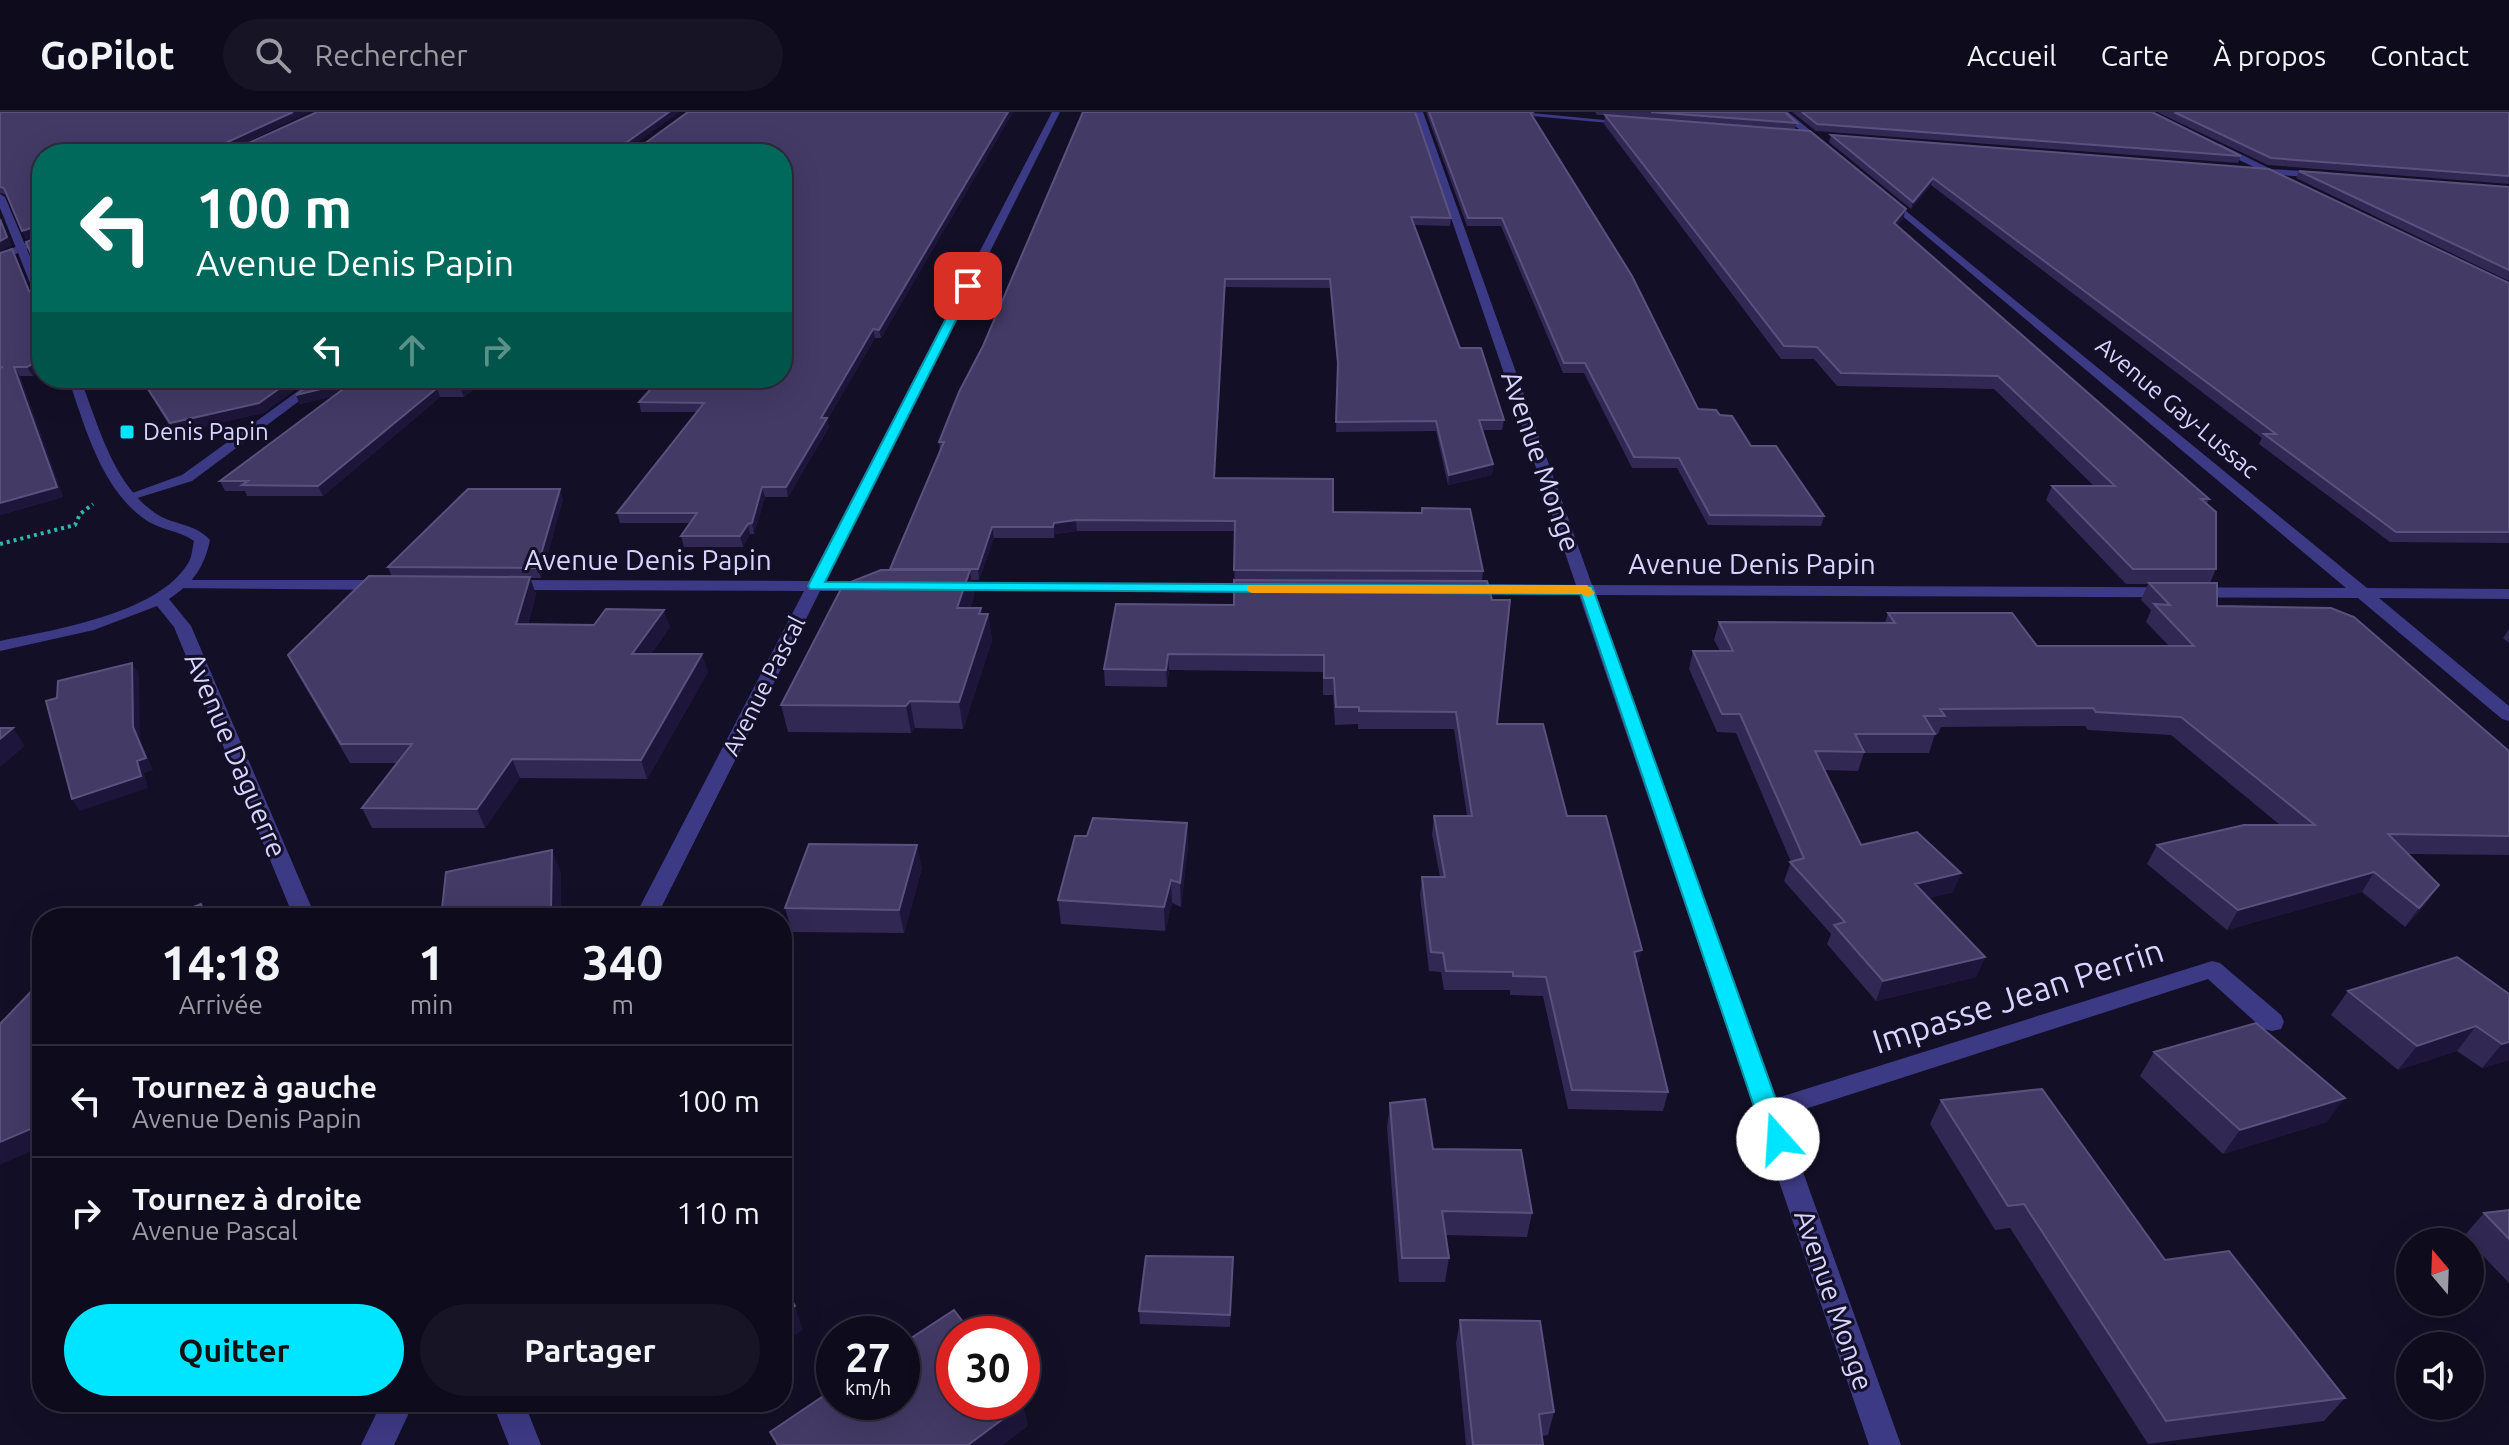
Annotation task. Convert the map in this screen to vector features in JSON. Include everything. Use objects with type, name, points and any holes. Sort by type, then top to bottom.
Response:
[{"type":"street","name":"Avenue Pascal","points":[[650,908],[1056,112]]},
{"type":"street","name":"Avenue Monge","points":[[1419,112],[1885,1445]]},
{"type":"street","points":[[1491,112],[1645,124]]},
{"type":"street","points":[[1783,112],[1840,160]]},
{"type":"street","points":[[1799,137],[1829,139]]},
{"type":"street","points":[[2212,144],[2299,186]]},
{"type":"street","points":[[2238,169],[2344,177]]},
{"type":"street","name":"Avenue Gay-Lussac","points":[[1873,188],[2509,715]]},
{"type":"street","points":[[0,197],[32,272]]},
{"type":"street","points":[[0,258],[32,242]]},
{"type":"street","points":[[0,646],[63,634],[159,598],[179,585],[204,555],[202,540],[189,528],[148,516],[131,496],[103,451],[78,388]]},
{"type":"street","points":[[131,496],[187,478],[310,388]]},
{"type":"street","points":[[179,585],[406,585]]},
{"type":"street","name":"Avenue Denis Papin","points":[[485,585],[878,586]]},
{"type":"street","points":[[925,587],[1272,588]]},
{"type":"street","name":"Avenue Denis Papin","points":[[1445,589],[2509,594]]},
{"type":"street","name":"Avenue Daguerre","points":[[159,598],[182,626],[301,908]]},
{"type":"street","name":"Impasse Jean Perrin","points":[[1768,1111],[2212,969],[2272,1022]]},
{"type":"street","points":[[377,1445],[393,1412]]},
{"type":"street","points":[[512,1412],[525,1445]]},
{"type":"path","points":[[0,544],[75,525],[80,514],[93,504]]},
{"type":"building","points":[[0,112],[293,112],[223,144],[32,144],[32,228],[22,231],[4,188],[0,187]]},
{"type":"building","points":[[317,112],[669,112],[624,144],[246,144]]},
{"type":"building","points":[[688,112],[1008,112],[879,330],[873,329],[821,418],[827,418],[786,487],[762,487],[752,523],[740,536],[681,536],[697,513],[617,513],[704,403],[639,402],[652,388],[792,388],[792,144],[644,144]]},
{"type":"building","points":[[1083,112],[1415,112],[1451,218],[1411,217],[1460,348],[1481,348],[1504,420],[1479,420],[1493,464],[1449,475],[1436,421],[1336,422],[1338,363],[1330,279],[1225,279],[1214,478],[1333,479],[1333,512],[1422,513],[1422,508],[1470,509],[1483,571],[1234,570],[1235,521],[1076,520],[1054,523],[1053,527],[992,527],[978,569],[890,569],[944,442],[939,442],[959,392],[983,346]]},
{"type":"building","points":[[1429,112],[1533,112],[1531,114],[1632,276],[1698,409],[1716,410],[1720,415],[1732,416],[1751,446],[1776,446],[1824,516],[1710,515],[1679,458],[1634,457],[1585,363],[1564,363],[1502,218],[1468,218]]},
{"type":"building","points":[[1651,112],[1785,112],[1797,123]]},
{"type":"building","points":[[1802,112],[2152,112],[2241,156],[1817,124]]},
{"type":"building","points":[[2174,112],[2509,112],[2509,176],[2271,158]]},
{"type":"building","points":[[1605,115],[1810,131],[1906,209],[1894,223],[2209,499],[2201,499],[2216,512],[2216,569],[2133,569],[2052,486],[2115,486],[1998,376],[1841,373],[1817,347],[1784,346]]},
{"type":"building","points":[[1831,135],[2269,169],[2509,283],[2509,532],[2396,532],[2264,434],[2276,434],[1933,178],[1913,202]]},
{"type":"building","points":[[2299,171],[2509,187],[2509,270]]},
{"type":"building","points":[[0,219],[7,237],[0,241]]},
{"type":"building","points":[[32,240],[32,256],[26,242]]},
{"type":"building","points":[[12,249],[32,292],[32,364],[14,367],[57,487],[0,503],[0,368],[3,367],[0,367],[0,253]]},
{"type":"building","points":[[147,388],[280,388],[259,403],[170,423]]},
{"type":"building","points":[[305,388],[325,388],[296,395]]},
{"type":"building","points":[[345,388],[437,388],[318,486],[242,485],[248,481],[220,481]]},
{"type":"building","points":[[468,489],[560,489],[537,568],[388,567]]},
{"type":"building","points":[[881,570],[970,570],[957,608],[981,608],[979,614],[988,614],[959,702],[910,701],[906,706],[781,705],[843,585]]},
{"type":"building","points":[[369,576],[530,577],[516,624],[594,625],[606,609],[664,610],[632,654],[702,654],[641,760],[512,759],[477,809],[362,808],[412,744],[341,744],[288,655]]},
{"type":"building","points":[[1234,580],[1487,581],[1492,600],[1510,600],[1497,724],[1543,724],[1567,816],[1606,816],[1642,950],[1634,952],[1668,1092],[1572,1090],[1546,977],[1513,976],[1513,972],[1446,971],[1443,953],[1431,952],[1422,877],[1445,877],[1434,816],[1472,816],[1456,712],[1359,711],[1359,707],[1336,707],[1334,678],[1324,678],[1324,655],[1168,654],[1166,670],[1104,669],[1116,604],[1234,605]]},
{"type":"building","points":[[2149,583],[2217,583],[2217,606],[2331,608],[2354,617],[2509,751],[2509,836],[2388,834],[2439,885],[2419,908],[2374,872],[2238,910],[2157,845],[2244,825],[2315,825],[2181,717],[2096,712],[2093,708],[1940,709],[1945,716],[1924,716],[1935,734],[1855,734],[1864,752],[1815,751],[1861,845],[1917,832],[1961,873],[1915,884],[1985,957],[1883,981],[1834,925],[1845,922],[1790,862],[1804,858],[1740,714],[1722,714],[1693,651],[1733,651],[1719,622],[1895,623],[1888,613],[2012,613],[2037,646],[2194,646],[2154,604],[2170,605]]},
{"type":"building","points":[[132,663],[133,727],[146,758],[137,761],[141,776],[72,799],[46,701],[57,698],[58,681]]},
{"type":"building","points":[[0,728],[13,728],[0,739]]},
{"type":"building","points":[[1093,818],[1187,823],[1180,883],[1171,880],[1164,907],[1058,900],[1075,836],[1087,836]]},
{"type":"building","points":[[809,844],[917,845],[899,910],[785,908]]},
{"type":"building","points":[[552,850],[551,908],[442,908],[446,872]]},
{"type":"building","points":[[2457,957],[2509,994],[2509,1042],[2502,1044],[2476,1026],[2417,1046],[2348,991]]},
{"type":"building","points":[[32,990],[32,1128],[0,1142],[0,1024]]},
{"type":"building","points":[[2256,1023],[2345,1098],[2240,1130],[2154,1052]]},
{"type":"building","points":[[2042,1089],[2165,1260],[2229,1251],[2345,1398],[2166,1421],[2024,1204],[2008,1206],[1941,1100]]},
{"type":"building","points":[[1425,1099],[1433,1149],[1521,1150],[1532,1213],[1442,1211],[1449,1258],[1402,1258],[1390,1103]]},
{"type":"building","points":[[2509,1210],[2509,1239],[2484,1213]]},
{"type":"building","points":[[1146,1256],[1233,1257],[1230,1315],[1139,1311]]},
{"type":"building","points":[[954,1310],[958,1316],[945,1316]]},
{"type":"building","points":[[1460,1320],[1540,1321],[1554,1412],[1539,1414],[1543,1445],[1473,1445]]},
{"type":"building","points":[[936,1322],[936,1420],[1002,1420],[968,1445],[778,1445],[770,1432],[816,1401],[816,1420],[920,1420],[920,1332]]},
{"type":"slow traffic","points":[[1252,588],[1587,590],[1588,593]]},
{"type":"place","name":"Denis Papin","points":[[127,432]]},
{"type":"route","points":[[968,286],[815,586],[1587,590],[1778,1139]]}]
